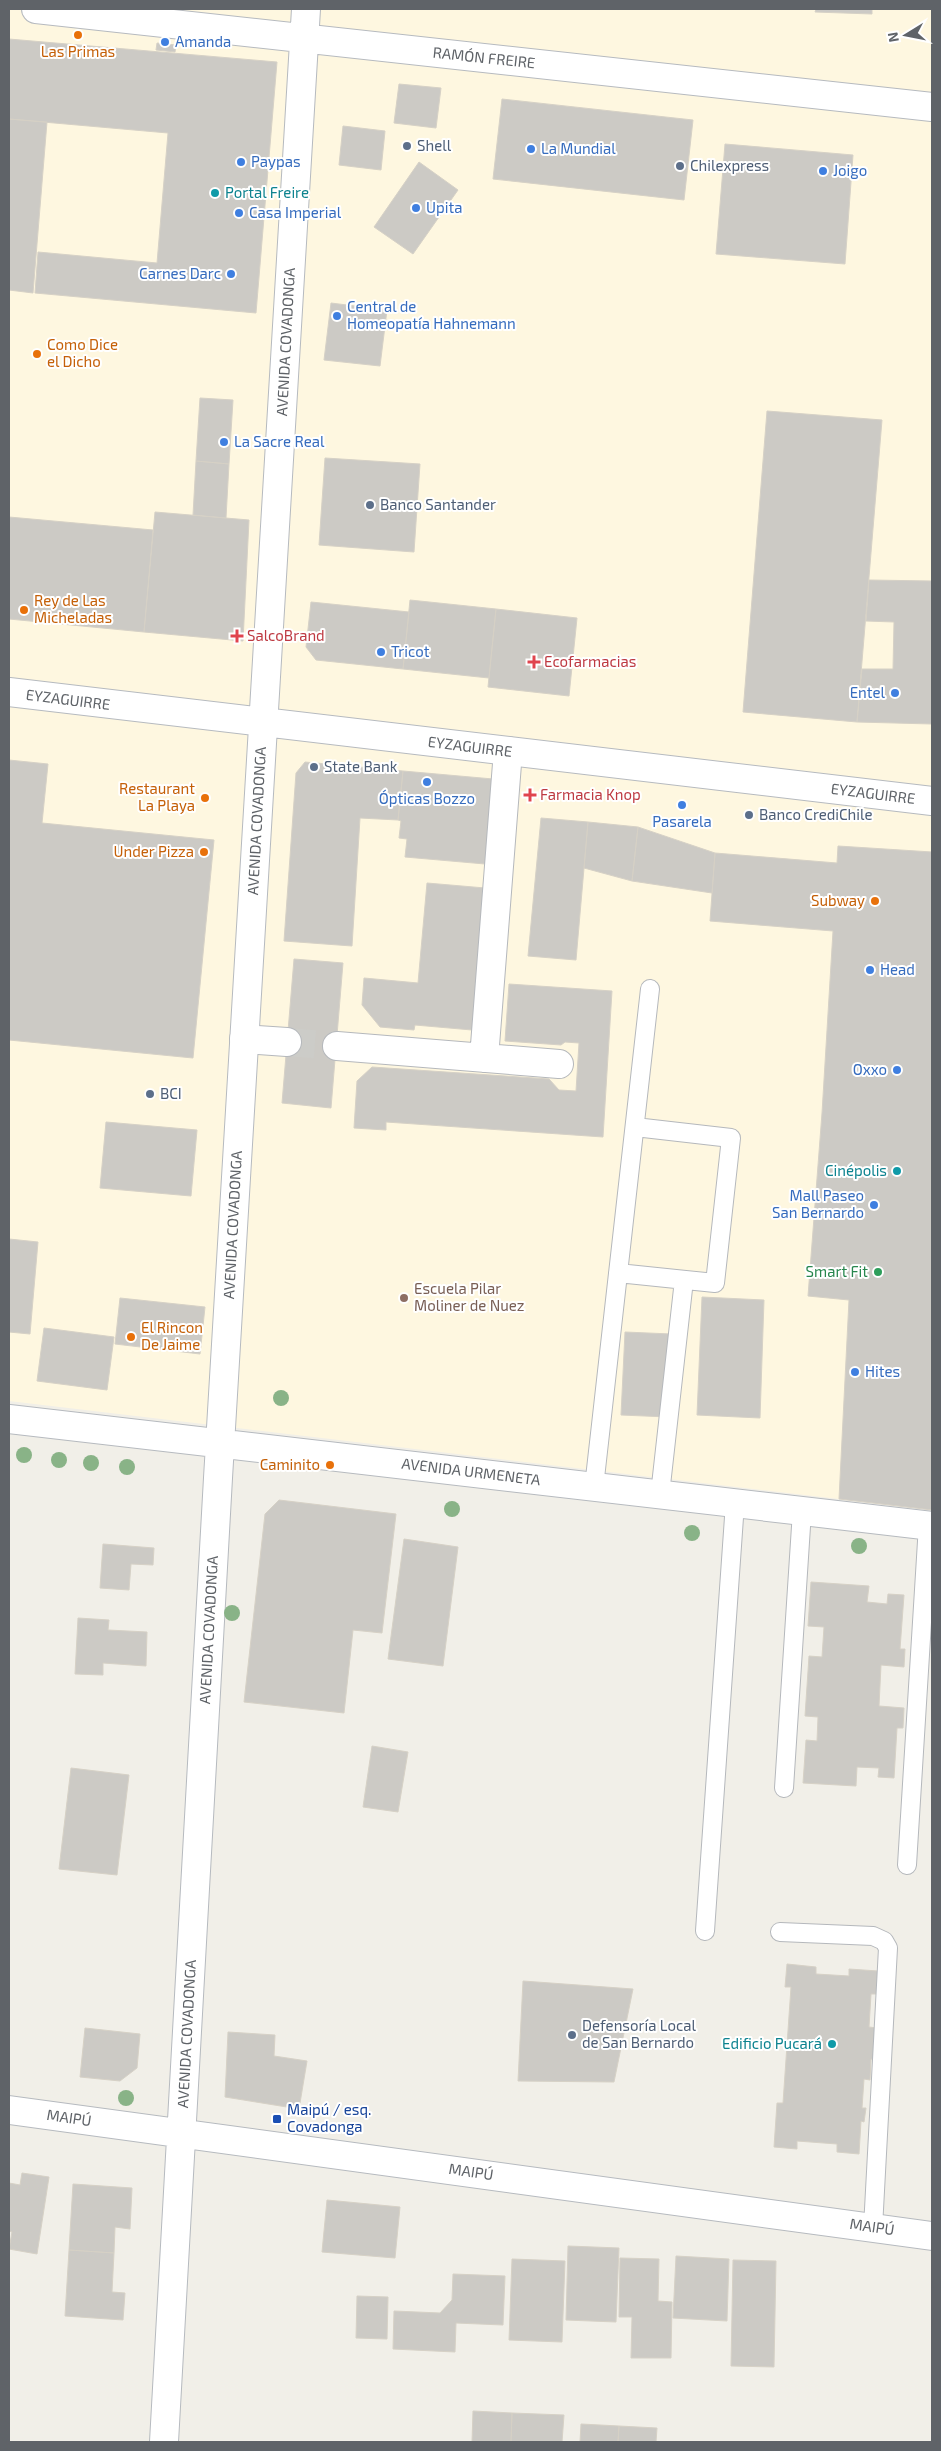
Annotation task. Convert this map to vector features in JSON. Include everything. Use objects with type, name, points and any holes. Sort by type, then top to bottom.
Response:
[{"type":"street","name":"RAMÓN FREIRE","points":[[36,9],[932,107]]},
{"type":"street","name":"AVENIDA COVADONGA","points":[[164,2442],[220,1443],[306,9]]},
{"type":"street","name":"EYZAGUIRRE","points":[[9,692],[932,801]]},
{"type":"street","points":[[484,1058],[508,751]]},
{"type":"street","points":[[244,1039],[286,1042]]},
{"type":"street","points":[[337,1046],[559,1064]]},
{"type":"street","name":"AVENIDA URMENETA","points":[[9,1419],[930,1526]]},
{"type":"street","name":"MAIPÚ","points":[[9,2110],[932,2236]]},
{"type":"lane","points":[[594,1486],[650,989]]},
{"type":"lane","points":[[618,1273],[715,1284],[731,1138],[635,1127]]},
{"type":"lane","points":[[660,1494],[684,1280]]},
{"type":"lane","points":[[705,1931],[735,1503]]},
{"type":"lane","points":[[784,1788],[802,1511]]},
{"type":"lane","points":[[907,1865],[930,1526]]},
{"type":"lane","points":[[780,1932],[873,1936],[884,1941],[888,1948],[873,2228]]},
{"type":"shaded area","points":[[9,9],[932,9],[932,1510],[9,1401]]},
{"type":"building","points":[[816,9],[872,9],[872,14],[815,12]]},
{"type":"building","name":"Portal Freire","points":[[9,39],[277,62],[256,313],[35,293],[38,252],[157,263],[168,133],[9,119]]},
{"type":"building","name":"Amanda","points":[[157,43],[176,45],[175,52],[156,50]]},
{"type":"building","points":[[399,84],[441,88],[436,128],[394,123]]},
{"type":"building","points":[[502,99],[693,120],[684,200],[493,179]]},
{"type":"building","points":[[9,119],[47,122],[33,293],[9,290]]},
{"type":"building","points":[[343,126],[385,131],[381,170],[339,165]]},
{"type":"building","points":[[725,144],[853,155],[845,264],[716,254]]},
{"type":"building","name":"Upita","points":[[419,162],[458,190],[413,254],[374,227]]},
{"type":"building","points":[[331,303],[387,310],[380,366],[324,360]]},
{"type":"building","points":[[200,398],[233,400],[229,464],[196,461]]},
{"type":"building","points":[[767,411],[882,420],[857,722],[743,712]]},
{"type":"building","name":"Banco Santander","points":[[325,458],[420,464],[414,552],[319,545]]},
{"type":"building","points":[[196,461],[229,464],[226,518],[193,515]]},
{"type":"building","points":[[155,512],[249,520],[243,641],[144,632]]},
{"type":"building","points":[[9,517],[153,530],[144,632],[9,619]]},
{"type":"building","points":[[869,580],[932,581],[932,724],[857,722],[862,669],[893,669],[894,622],[866,621]]},
{"type":"building","points":[[410,600],[496,609],[489,678],[403,669]]},
{"type":"building","points":[[311,602],[409,612],[403,669],[316,660],[306,647]]},
{"type":"building","points":[[496,609],[577,618],[569,696],[488,687]]},
{"type":"building","points":[[9,760],[48,764],[42,823],[214,840],[193,1058],[9,1040]]},
{"type":"building","points":[[305,762],[403,771],[398,820],[360,818],[352,946],[284,941],[296,773]]},
{"type":"building","points":[[403,771],[493,779],[485,864],[405,857],[407,839],[399,838],[401,821],[398,820]]},
{"type":"building","points":[[541,818],[588,822],[576,960],[528,956]]},
{"type":"building","points":[[588,822],[638,827],[632,881],[584,868]]},
{"type":"building","points":[[638,827],[715,853],[712,893],[632,881]]},
{"type":"building","name":"Mall Paseo San Bernardo","points":[[838,846],[932,852],[932,1510],[839,1499],[849,1300],[808,1296],[833,931],[710,921],[715,853],[837,863]]},
{"type":"building","points":[[427,883],[485,888],[472,1030],[415,1025],[414,1030],[380,1027],[362,1005],[364,978],[418,983]]},
{"type":"building","points":[[294,959],[343,963],[331,1108],[282,1103]]},
{"type":"building","points":[[509,984],[612,991],[603,1137],[386,1122],[386,1130],[354,1128],[357,1081],[372,1067],[549,1079],[559,1090],[576,1091],[579,1043],[565,1042],[561,1045],[505,1041]]},
{"type":"building","points":[[106,1122],[197,1130],[191,1196],[100,1188]]},
{"type":"building","points":[[9,1239],[38,1242],[30,1334],[9,1332]]},
{"type":"building","points":[[702,1297],[764,1300],[760,1418],[697,1415]]},
{"type":"building","points":[[120,1298],[205,1307],[200,1354],[115,1344]]},
{"type":"building","points":[[44,1328],[114,1337],[107,1390],[37,1381]]},
{"type":"building","points":[[625,1332],[671,1334],[668,1417],[621,1415]]},
{"type":"building","points":[[279,1500],[396,1514],[382,1633],[353,1630],[344,1713],[244,1702],[265,1514]]},
{"type":"building","points":[[404,1539],[458,1547],[443,1666],[388,1659]]},
{"type":"building","points":[[103,1544],[154,1548],[153,1565],[131,1564],[129,1590],[100,1588]]},
{"type":"building","points":[[811,1582],[869,1586],[867,1602],[887,1604],[888,1594],[904,1595],[900,1649],[905,1649],[904,1667],[881,1665],[879,1706],[904,1708],[903,1728],[897,1728],[894,1778],[878,1777],[879,1768],[857,1767],[856,1786],[803,1783],[806,1740],[817,1741],[818,1717],[805,1716],[809,1656],[822,1657],[824,1627],[808,1626]]},
{"type":"building","points":[[78,1618],[109,1620],[108,1630],[147,1632],[146,1666],[103,1663],[103,1675],[75,1674]]},
{"type":"building","points":[[372,1746],[408,1752],[398,1812],[363,1807]]},
{"type":"building","points":[[71,1768],[129,1775],[117,1875],[59,1869]]},
{"type":"building","name":"Edificio Pucará","points":[[787,1964],[816,1967],[816,1974],[849,1976],[849,1969],[878,1971],[876,1994],[871,1994],[869,2027],[877,2028],[875,2060],[871,2059],[870,2080],[864,2079],[862,2108],[866,2108],[864,2122],[861,2121],[859,2154],[837,2152],[837,2144],[797,2141],[797,2149],[774,2147],[777,2103],[783,2103],[791,1987],[785,1987]]},
{"type":"building","name":"Defensoría Local de San Bernardo","points":[[523,1981],[633,1989],[614,2082],[518,2081]]},
{"type":"building","points":[[85,2028],[140,2034],[137,2068],[120,2081],[80,2077]]},
{"type":"building","points":[[228,2032],[275,2035],[274,2056],[307,2061],[299,2109],[225,2097]]},
{"type":"building","points":[[22,2173],[49,2177],[37,2254],[9,2249],[12,2232],[9,2231],[9,2183],[20,2185]]},
{"type":"building","points":[[73,2184],[132,2188],[130,2229],[115,2227],[114,2253],[69,2250]]},
{"type":"building","points":[[327,2200],[400,2207],[395,2258],[322,2252]]},
{"type":"building","points":[[568,2246],[619,2248],[616,2322],[566,2320]]},
{"type":"building","points":[[69,2250],[114,2253],[112,2292],[125,2293],[123,2320],[65,2316]]},
{"type":"building","points":[[676,2256],[729,2259],[727,2321],[673,2318]]},
{"type":"building","points":[[620,2258],[659,2259],[658,2301],[672,2302],[671,2358],[631,2358],[632,2317],[619,2317]]},
{"type":"building","points":[[512,2259],[565,2261],[562,2342],[509,2340]]},
{"type":"building","points":[[733,2260],[776,2261],[774,2367],[731,2366]]},
{"type":"building","points":[[453,2274],[505,2276],[503,2325],[456,2323],[455,2352],[393,2349],[394,2311],[440,2313],[452,2300]]},
{"type":"building","points":[[357,2296],[388,2297],[387,2339],[356,2338]]},
{"type":"building","points":[[473,2411],[512,2413],[511,2442],[472,2442]]},
{"type":"building","points":[[512,2413],[564,2415],[562,2442],[511,2442]]},
{"type":"building","points":[[581,2424],[619,2426],[618,2442],[580,2442]]},
{"type":"building","points":[[619,2426],[657,2428],[656,2442],[618,2442]]},
{"type":"tunnel","points":[[287,1042],[337,1046]]},
{"type":"place","name":"Las Primas","points":[[78,35]]},
{"type":"place","name":"Amanda","points":[[165,42]]},
{"type":"place","name":"Shell","points":[[407,146]]},
{"type":"place","name":"La Mundial","points":[[531,149]]},
{"type":"place","name":"Paypas","points":[[241,162]]},
{"type":"place","name":"Chilexpress","points":[[680,166]]},
{"type":"place","name":"Joigo","points":[[823,171]]},
{"type":"place","name":"Portal Freire","points":[[215,193]]},
{"type":"place","name":"Upita","points":[[416,208]]},
{"type":"place","name":"Casa Imperial","points":[[239,213]]},
{"type":"place","name":"Carnes Darc","points":[[231,274]]},
{"type":"place","name":"Central de Homeopatía Hahnemann","points":[[337,316]]},
{"type":"place","name":"Como Dice el Dicho","points":[[37,354]]},
{"type":"place","name":"La Sacre Real","points":[[224,442]]},
{"type":"place","name":"Banco Santander","points":[[370,505]]},
{"type":"place","name":"Rey de Las Micheladas","points":[[24,610]]},
{"type":"place","name":"SalcoBrand","points":[[237,636]]},
{"type":"place","name":"Tricot","points":[[381,652]]},
{"type":"place","name":"Ecofarmacias","points":[[534,662]]},
{"type":"place","name":"Entel","points":[[895,693]]},
{"type":"place","name":"State Bank","points":[[314,767]]},
{"type":"place","name":"Ópticas Bozzo","points":[[427,782]]},
{"type":"place","name":"Farmacia Knop","points":[[530,795]]},
{"type":"place","name":"Restaurant La Playa","points":[[205,798]]},
{"type":"place","name":"Pasarela","points":[[682,805]]},
{"type":"place","name":"Banco CrediChile","points":[[749,815]]},
{"type":"place","name":"Under Pizza","points":[[204,852]]},
{"type":"place","name":"Subway","points":[[875,901]]},
{"type":"place","name":"Head","points":[[870,970]]},
{"type":"place","name":"Oxxo","points":[[897,1070]]},
{"type":"place","name":"BCI","points":[[150,1094]]},
{"type":"place","name":"Cinépolis","points":[[897,1171]]},
{"type":"place","name":"Mall Paseo San Bernardo","points":[[874,1205]]},
{"type":"place","name":"Smart Fit","points":[[878,1272]]},
{"type":"place","name":"Escuela Pilar Moliner de Nuez","points":[[404,1298]]},
{"type":"place","name":"El Rincon De Jaime","points":[[131,1337]]},
{"type":"place","name":"Hites","points":[[855,1372]]},
{"type":"place","name":"Caminito","points":[[330,1465]]},
{"type":"place","name":"Defensoría Local de San Bernardo","points":[[572,2035]]},
{"type":"place","name":"Edificio Pucará","points":[[832,2044]]},
{"type":"place","name":"Maipú / esq. Covadonga","points":[[277,2119]]}]
